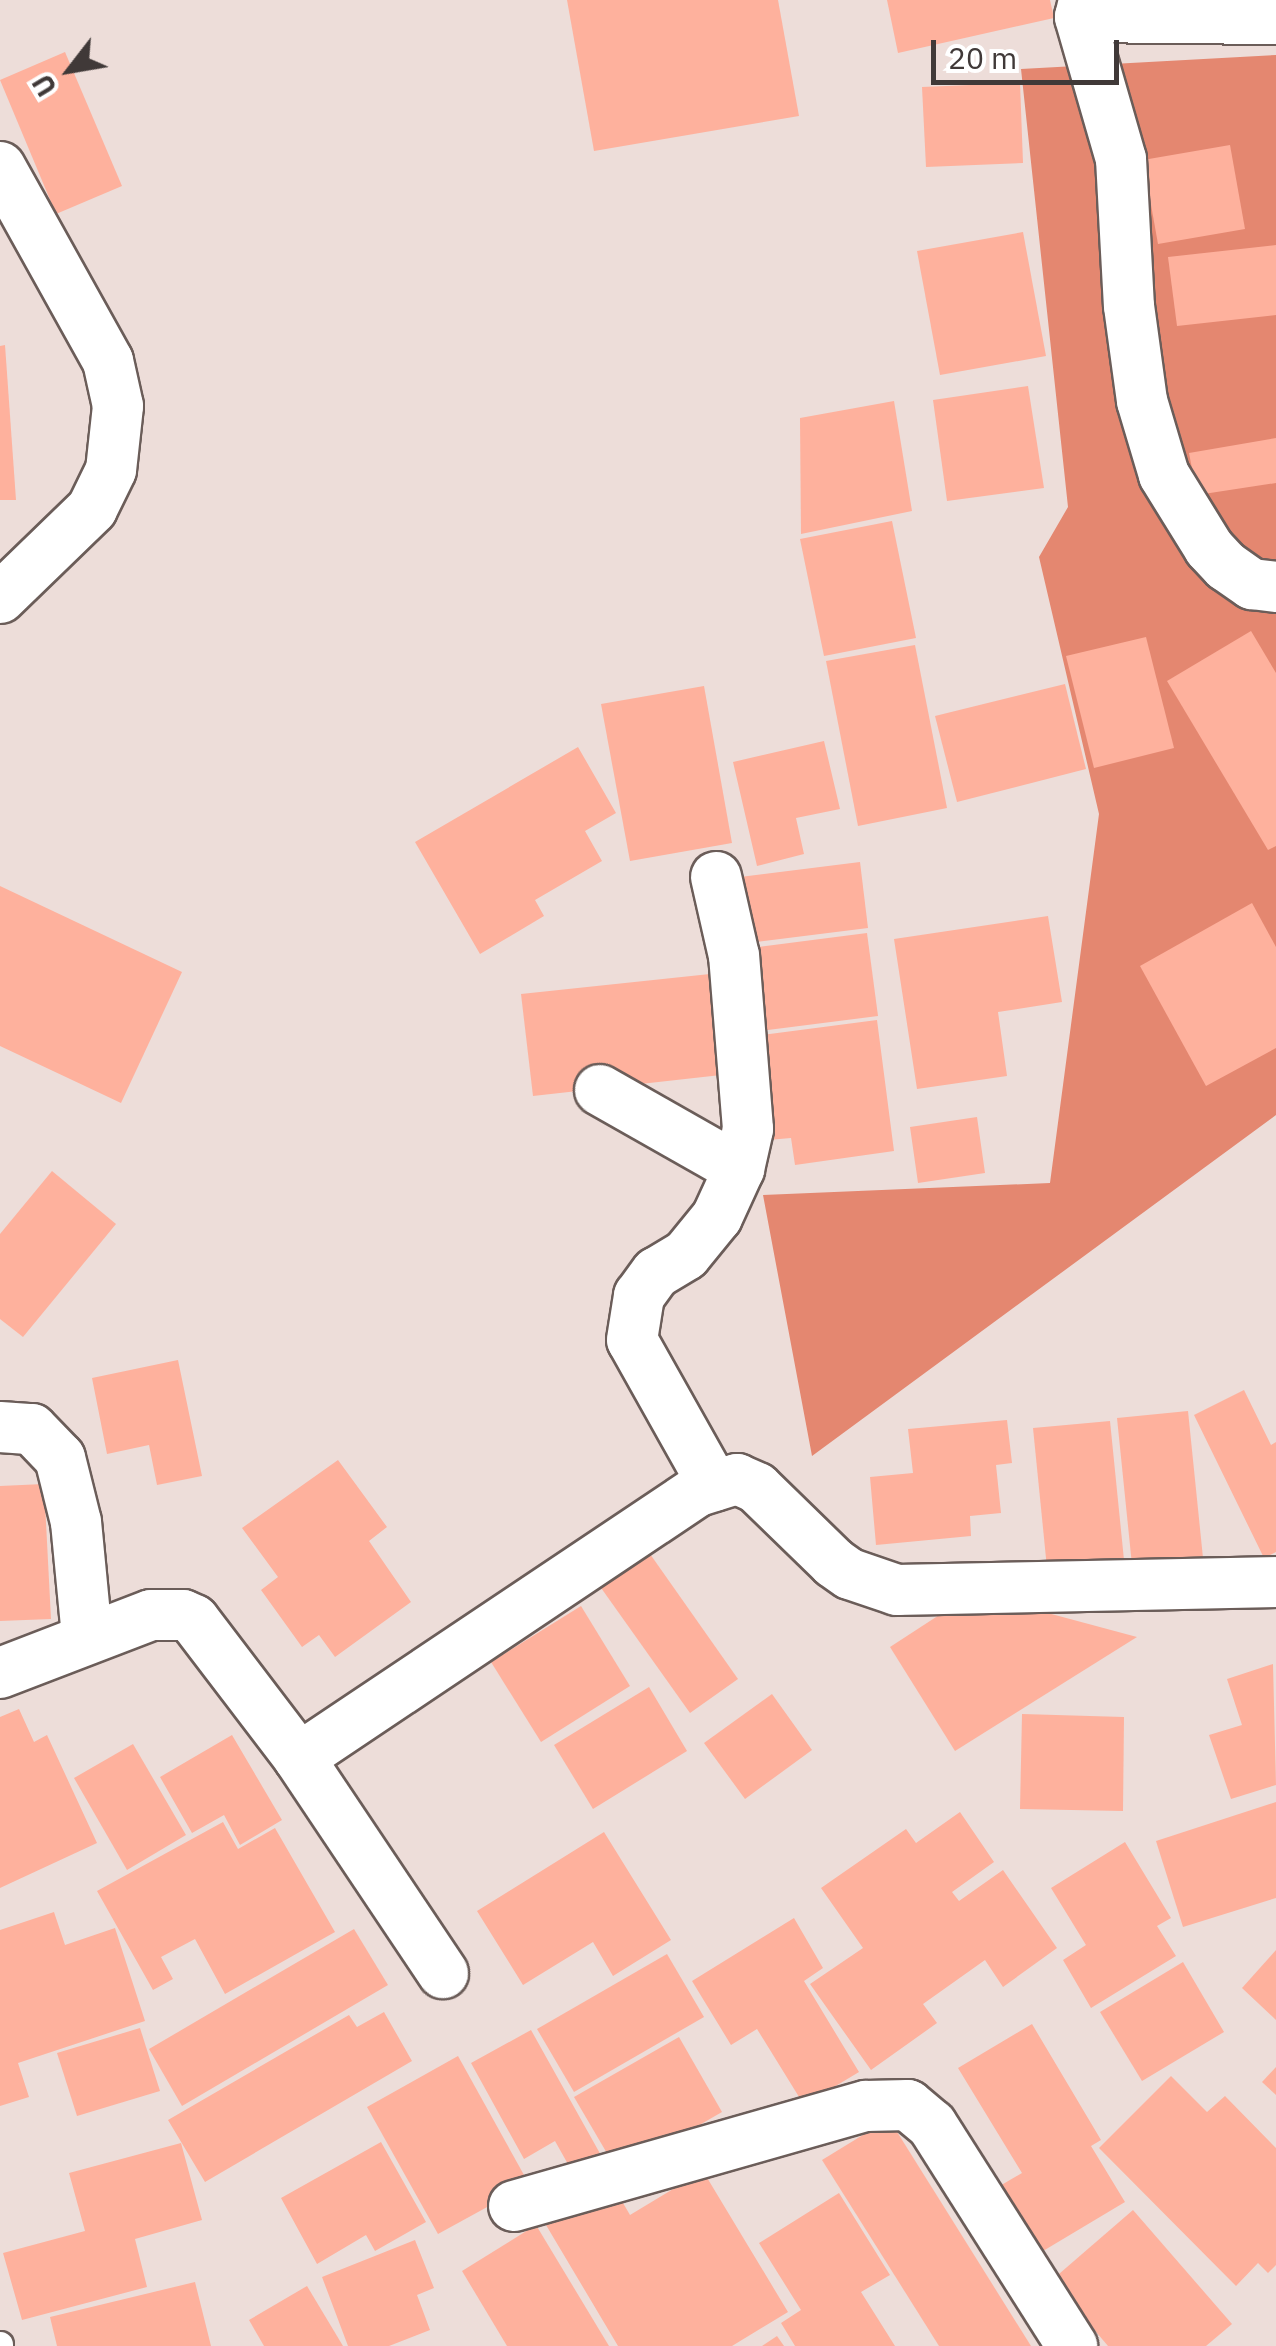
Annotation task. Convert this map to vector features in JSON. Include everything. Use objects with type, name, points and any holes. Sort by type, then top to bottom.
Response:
[{"type":"street","points":[[1276,19],[1082,9],[1121,158],[1129,306],[1142,401],[1164,475],[1209,548],[1226,566],[1252,584],[1276,587]]},
{"type":"street","points":[[0,167],[108,361],[118,406],[111,470],[92,509],[0,598]]},
{"type":"street","points":[[714,1486],[632,1340],[638,1296],[656,1273],[686,1255],[717,1216],[739,1169],[748,1129],[748,1088],[734,956],[716,877]]},
{"type":"street","points":[[600,1090],[739,1169]]},
{"type":"street","points":[[0,1427],[32,1430],[60,1458],[76,1522],[87,1636]]},
{"type":"street","points":[[298,1758],[512,1612],[714,1486],[746,1481],[834,1564],[850,1574],[897,1590],[1276,1582]]},
{"type":"street","points":[[0,1674],[87,1636],[163,1612],[194,1620],[298,1758],[443,1973]]},
{"type":"street","points":[[514,2206],[866,2106],[908,2104],[932,2125],[1072,2346]]},
{"type":"shaded area","points":[[1276,55],[1276,1115],[812,1456],[763,1195],[1050,1183],[1099,814],[1039,557],[1068,507],[1021,69]]},
{"type":"building","points":[[567,0],[778,0],[799,116],[594,151]]},
{"type":"building","points":[[887,0],[1050,0],[1054,18],[898,53]]},
{"type":"building","points":[[65,52],[122,186],[56,214],[0,80]]},
{"type":"building","points":[[1020,83],[1023,163],[926,167],[922,87]]},
{"type":"building","points":[[1230,145],[1245,229],[1158,244],[1143,160]]},
{"type":"building","points":[[1023,232],[1046,356],[940,375],[917,251]]},
{"type":"building","points":[[1276,245],[1276,315],[1177,326],[1168,257]]},
{"type":"building","points":[[5,345],[16,500],[0,500],[0,346]]},
{"type":"building","points":[[1028,386],[1044,488],[947,501],[933,400]]},
{"type":"building","points":[[894,401],[912,511],[801,534],[800,418]]},
{"type":"building","points":[[1276,438],[1276,483],[1197,495],[1189,453]]},
{"type":"building","points":[[892,521],[916,638],[824,656],[800,539]]},
{"type":"building","points":[[1251,631],[1276,673],[1276,846],[1268,850],[1167,681]]},
{"type":"building","points":[[1146,637],[1174,748],[1094,768],[1066,656]]},
{"type":"building","points":[[915,645],[947,808],[858,826],[826,661]]},
{"type":"building","points":[[1065,684],[1086,769],[957,802],[935,716]]},
{"type":"building","points":[[704,686],[732,843],[630,861],[601,704]]},
{"type":"building","points":[[824,741],[840,809],[796,818],[804,854],[757,866],[733,762]]},
{"type":"building","points":[[578,747],[616,813],[585,831],[602,861],[535,900],[544,916],[480,954],[415,842]]},
{"type":"building","points":[[860,862],[868,928],[741,944],[732,878]]},
{"type":"building","points":[[0,886],[182,972],[121,1103],[0,1046]]},
{"type":"building","points":[[1252,903],[1276,947],[1276,1048],[1206,1086],[1140,966]]},
{"type":"building","points":[[1048,916],[1062,1002],[998,1012],[1007,1076],[917,1089],[894,939]]},
{"type":"building","points":[[867,933],[878,1016],[753,1032],[742,949]]},
{"type":"building","points":[[710,974],[721,1075],[533,1096],[521,994]]},
{"type":"building","points":[[877,1020],[894,1151],[795,1165],[791,1138],[768,1140],[754,1036]]},
{"type":"building","points":[[977,1117],[985,1173],[918,1183],[910,1127]]},
{"type":"building","points":[[52,1171],[116,1224],[23,1337],[0,1319],[0,1234]]},
{"type":"building","points":[[178,1360],[202,1476],[157,1485],[149,1445],[107,1454],[92,1378]]},
{"type":"building","points":[[1244,1390],[1271,1445],[1276,1442],[1276,1552],[1264,1558],[1194,1415]]},
{"type":"building","points":[[1188,1411],[1203,1558],[1132,1565],[1117,1418]]},
{"type":"building","points":[[1007,1420],[1012,1463],[996,1465],[1001,1513],[970,1516],[971,1536],[876,1545],[870,1477],[913,1473],[908,1429]]},
{"type":"building","points":[[1110,1421],[1124,1560],[1047,1568],[1033,1428]]},
{"type":"building","points":[[338,1460],[387,1527],[369,1541],[411,1602],[335,1657],[319,1635],[302,1647],[261,1590],[278,1577],[242,1528]]},
{"type":"building","points":[[44,1484],[51,1619],[0,1621],[0,1486]]},
{"type":"building","points":[[643,1544],[738,1679],[690,1713],[594,1578]]},
{"type":"building","points":[[973,1593],[1137,1637],[955,1751],[890,1647]]},
{"type":"building","points":[[581,1606],[630,1686],[541,1742],[491,1662]]},
{"type":"building","points":[[1273,1664],[1276,1785],[1231,1799],[1209,1735],[1242,1725],[1227,1679]]},
{"type":"building","points":[[649,1687],[687,1751],[593,1809],[554,1745]]},
{"type":"building","points":[[772,1694],[812,1750],[745,1799],[704,1743]]},
{"type":"building","points":[[19,1709],[34,1742],[47,1735],[97,1843],[0,1888],[0,1717]]},
{"type":"building","points":[[1022,1714],[1124,1717],[1123,1811],[1020,1809]]},
{"type":"building","points":[[232,1735],[282,1820],[240,1845],[224,1815],[192,1833],[160,1777]]},
{"type":"building","points":[[133,1744],[186,1835],[127,1870],[74,1778]]},
{"type":"building","points":[[1276,1802],[1276,1898],[1183,1927],[1156,1841]]},
{"type":"building","points":[[960,1812],[994,1862],[952,1892],[959,1901],[1003,1870],[1057,1948],[1003,1987],[985,1960],[923,2004],[937,2023],[871,2070],[810,1984],[863,1948],[821,1888],[906,1829],[916,1843]]},
{"type":"building","points":[[223,1822],[238,1849],[275,1828],[335,1932],[225,1994],[195,1939],[161,1957],[173,1979],[153,1990],[97,1891]]},
{"type":"building","points":[[604,1832],[671,1940],[613,1976],[593,1942],[523,1985],[477,1911]]},
{"type":"building","points":[[1125,1842],[1171,1918],[1157,1926],[1176,1956],[1091,2008],[1063,1960],[1086,1945],[1051,1888]]},
{"type":"building","points":[[54,1912],[65,1945],[115,1928],[145,2021],[18,2063],[29,2097],[0,2106],[0,1930]]},
{"type":"building","points":[[794,1918],[823,1968],[804,1981],[859,2072],[804,2105],[757,2029],[731,2045],[692,1981]]},
{"type":"building","points":[[354,1929],[388,1985],[182,2106],[149,2049]]},
{"type":"building","points":[[1276,1950],[1276,2020],[1242,1988]]},
{"type":"building","points":[[667,1954],[704,2017],[574,2092],[537,2029]]},
{"type":"building","points":[[1183,1962],[1224,2032],[1142,2081],[1100,2012]]},
{"type":"building","points":[[384,2012],[412,2061],[205,2182],[168,2120],[349,2015],[357,2027]]},
{"type":"building","points":[[1032,2024],[1101,2140],[1091,2146],[1125,2202],[1038,2254],[998,2187],[1022,2173],[958,2068]]},
{"type":"building","points":[[140,2028],[160,2091],[77,2116],[57,2053]]},
{"type":"building","points":[[531,2030],[607,2166],[578,2182],[555,2141],[524,2159],[471,2063]]},
{"type":"building","points":[[679,2037],[722,2112],[618,2172],[574,2097]]},
{"type":"building","points":[[458,2056],[529,2184],[438,2234],[367,2107]]},
{"type":"building","points":[[1276,2067],[1276,2095],[1262,2082]]},
{"type":"building","points":[[1171,2076],[1207,2112],[1225,2096],[1276,2148],[1276,2265],[1268,2273],[1258,2263],[1236,2286],[1099,2148]]},
{"type":"building","points":[[889,2119],[1031,2346],[939,2346],[822,2160]]},
{"type":"building","points":[[381,2142],[426,2222],[375,2251],[366,2235],[317,2264],[281,2198]]},
{"type":"building","points":[[181,2143],[202,2220],[135,2239],[147,2287],[22,2320],[3,2253],[85,2231],[69,2173]]},
{"type":"building","points":[[703,2171],[788,2312],[732,2346],[618,2346],[546,2225],[612,2184],[630,2215]]},
{"type":"building","points":[[839,2193],[890,2275],[861,2292],[895,2346],[795,2346],[781,2323],[801,2310],[759,2243]]},
{"type":"building","points":[[1133,2210],[1232,2324],[1206,2346],[1108,2346],[1052,2280]]},
{"type":"building","points":[[536,2225],[609,2346],[507,2346],[462,2271]]},
{"type":"building","points":[[415,2240],[434,2288],[417,2295],[430,2330],[389,2346],[348,2346],[322,2277]]},
{"type":"building","points":[[195,2282],[211,2346],[57,2346],[50,2317]]},
{"type":"building","points":[[307,2286],[343,2346],[264,2346],[249,2320]]},
{"type":"building","points":[[777,2336],[784,2346],[762,2346]]}]
